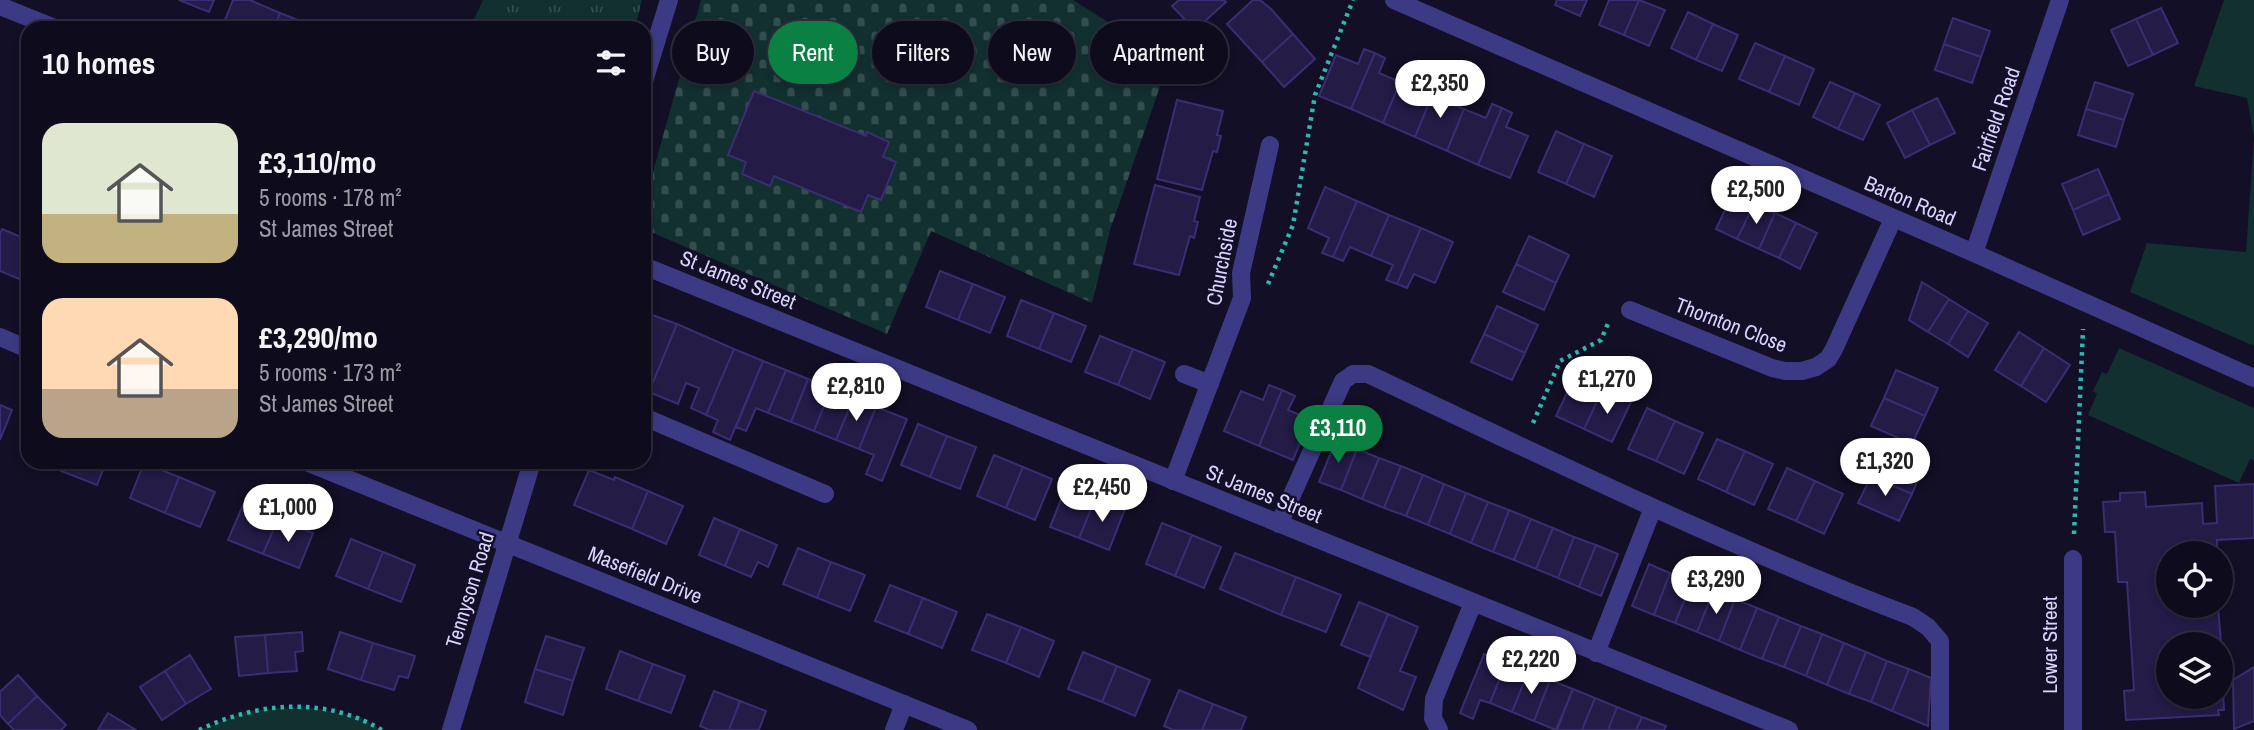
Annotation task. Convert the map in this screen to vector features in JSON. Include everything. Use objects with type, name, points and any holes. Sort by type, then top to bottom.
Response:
[{"type":"street","points":[[651,58],[669,0]]},
{"type":"street","name":"Barton Road","points":[[1394,0],[1975,253],[2254,378]]},
{"type":"street","name":"Fairfield Road","points":[[1975,253],[2060,0]]},
{"type":"street","points":[[0,6],[38,21]]},
{"type":"street","name":"Churchside","points":[[1173,481],[1242,299],[1241,273],[1270,145]]},
{"type":"street","name":"Thornton Close","points":[[1630,310],[1772,369],[1802,371],[1816,367],[1828,359],[1834,349],[1893,219]]},
{"type":"street","name":"St James Street","points":[[651,269],[1789,730]]},
{"type":"street","points":[[0,337],[21,346]]},
{"type":"street","points":[[1184,374],[1210,384]]},
{"type":"street","points":[[1279,524],[1343,382],[1353,374],[1368,374],[1653,508],[1813,579],[1913,617],[1928,626],[1940,641],[1940,730]]},
{"type":"street","points":[[651,420],[825,494]]},
{"type":"street","name":"Masefield Drive","points":[[323,469],[968,730]]},
{"type":"street","name":"Tennyson Road","points":[[451,730],[529,469]]},
{"type":"street","points":[[1596,653],[1653,508]]},
{"type":"street","name":"Lower Street","points":[[2073,559],[2073,730]]},
{"type":"street","points":[[1439,730],[1433,718],[1434,699],[1473,603]]},
{"type":"street","points":[[894,730],[904,704]]},
{"type":"path","points":[[1264,295],[1293,225],[1315,95],[1353,0]]},
{"type":"path","points":[[2073,559],[2084,302]]},
{"type":"path","points":[[1522,446],[1559,361],[1601,340],[1616,304],[1630,310]]},
{"type":"path","points":[[199,730],[247,711],[303,706],[360,717],[382,730]]},
{"type":"green space","points":[[483,0],[642,0],[637,21],[473,21]]},
{"type":"green space","points":[[701,0],[1073,0],[1106,21],[1090,21],[1090,84],[1161,84],[1110,230],[1092,303],[931,231],[887,334],[651,232],[651,179],[678,84],[754,84],[754,21],[695,21]],"holes":[[[754,91],[866,136],[868,133],[889,141],[883,157],[896,162],[881,199],[868,195],[861,211],[774,176],[770,185],[742,174],[746,162],[728,154]]]},
{"type":"green space","points":[[2224,0],[2254,0],[2254,138],[2247,98],[2194,86]]},
{"type":"green space","points":[[2254,138],[2254,346],[2130,292],[2147,243],[2246,252]]},
{"type":"green space","points":[[2119,348],[2254,408],[2254,460],[2250,459],[2239,483],[2088,415],[2097,394],[2093,391],[2102,372],[2107,374]]},
{"type":"green space","points":[[303,706],[360,717],[382,730],[199,730],[247,711]]},
{"type":"building","points":[[179,0],[214,0],[209,12]]},
{"type":"building","points":[[233,0],[250,0],[280,13],[277,21],[225,21]]},
{"type":"building","points":[[1179,0],[1226,2],[1205,21],[1186,21],[1172,6]]},
{"type":"building","points":[[1253,0],[1260,0],[1293,34],[1262,62],[1228,23]]},
{"type":"building","points":[[1557,0],[1587,0],[1580,16],[1555,5]]},
{"type":"building","points":[[1609,0],[1639,0],[1624,35],[1599,25]]},
{"type":"building","points":[[1639,0],[1665,10],[1649,46],[1624,35]]},
{"type":"building","points":[[2161,8],[2178,43],[2153,55],[2136,19]]},
{"type":"building","points":[[1688,12],[1713,24],[1696,60],[1671,48]]},
{"type":"building","points":[[280,13],[300,21],[277,21]]},
{"type":"building","points":[[1953,18],[1990,31],[1981,57],[1944,44]]},
{"type":"building","points":[[2136,19],[2153,55],[2128,66],[2111,30]]},
{"type":"building","points":[[1713,24],[1738,35],[1722,71],[1696,60]]},
{"type":"building","points":[[1293,34],[1315,59],[1284,87],[1262,62]]},
{"type":"building","points":[[1755,43],[1785,56],[1769,92],[1739,79]]},
{"type":"building","points":[[1944,44],[1981,57],[1972,83],[1935,70]]},
{"type":"building","points":[[1364,49],[1375,53],[1351,109],[1319,96],[1336,55],[1358,64]]},
{"type":"building","points":[[1375,53],[1385,58],[1379,73],[1400,82],[1383,123],[1351,109]]},
{"type":"building","points":[[1785,56],[1814,69],[1799,105],[1769,92]]},
{"type":"building","points":[[1428,77],[1438,81],[1415,137],[1383,123],[1400,82],[1422,91]]},
{"type":"building","points":[[1438,81],[1449,86],[1442,100],[1464,109],[1447,151],[1415,137]]},
{"type":"building","points":[[1830,82],[1855,93],[1838,129],[1813,117]]},
{"type":"building","points":[[2095,82],[2133,94],[2124,120],[2086,109]]},
{"type":"building","points":[[754,91],[866,136],[867,132],[889,142],[883,157],[896,162],[881,200],[868,195],[861,212],[774,176],[770,186],[742,174],[746,162],[728,155]]},
{"type":"building","points":[[1855,93],[1880,105],[1863,140],[1838,129]]},
{"type":"building","points":[[1937,98],[1955,133],[1930,145],[1912,110]]},
{"type":"building","points":[[1177,100],[1223,111],[1217,135],[1221,136],[1217,152],[1213,151],[1202,190],[1157,179]]},
{"type":"building","points":[[1492,104],[1502,108],[1478,165],[1447,151],[1464,109],[1486,118]]},
{"type":"building","points":[[1502,108],[1512,113],[1506,127],[1528,136],[1510,178],[1478,165]]},
{"type":"building","points":[[2086,109],[2124,120],[2116,147],[2078,135]]},
{"type":"building","points":[[1912,110],[1930,145],[1905,158],[1887,123]]},
{"type":"building","points":[[1556,131],[1584,144],[1566,184],[1538,172]]},
{"type":"building","points":[[1584,144],[1612,156],[1594,197],[1566,184]]},
{"type":"building","points":[[2098,169],[2109,194],[2073,210],[2062,184]]},
{"type":"building","points":[[1155,185],[1200,197],[1194,221],[1198,222],[1194,238],[1190,236],[1179,275],[1134,264]]},
{"type":"building","points":[[1325,187],[1357,201],[1333,257],[1322,253],[1329,238],[1308,228]]},
{"type":"building","points":[[1733,193],[1754,204],[1737,239],[1716,229]]},
{"type":"building","points":[[2109,194],[2120,219],[2083,235],[2073,210]]},
{"type":"building","points":[[1357,201],[1389,215],[1371,256],[1350,247],[1343,261],[1333,257]]},
{"type":"building","points":[[1754,204],[1775,213],[1759,249],[1737,239]]},
{"type":"building","points":[[1775,213],[1796,223],[1779,258],[1759,249]]},
{"type":"building","points":[[1389,215],[1421,228],[1397,284],[1386,280],[1393,265],[1371,256]]},
{"type":"building","points":[[1796,223],[1817,233],[1800,269],[1779,258]]},
{"type":"building","points":[[1421,228],[1453,242],[1435,283],[1414,274],[1407,288],[1397,284]]},
{"type":"building","points":[[2,229],[21,237],[19,279],[0,271]]},
{"type":"building","points":[[1529,236],[1569,255],[1556,283],[1516,264]]},
{"type":"building","points":[[1516,264],[1556,283],[1544,310],[1503,292]]},
{"type":"building","points":[[940,271],[973,284],[958,320],[926,307]]},
{"type":"building","points":[[1922,282],[1949,299],[1928,332],[1909,320]]},
{"type":"building","points":[[973,284],[1005,297],[990,333],[958,320]]},
{"type":"building","points":[[1949,299],[1968,311],[1948,344],[1928,332]]},
{"type":"building","points":[[1021,300],[1054,313],[1039,349],[1007,336]]},
{"type":"building","points":[[1497,306],[1538,325],[1525,353],[1484,334]]},
{"type":"building","points":[[1968,311],[1988,323],[1968,357],[1948,344]]},
{"type":"building","points":[[1054,313],[1086,326],[1071,362],[1039,349]]},
{"type":"building","points":[[651,314],[677,324],[651,387]]},
{"type":"building","points":[[677,324],[734,349],[706,415],[691,408],[699,388],[686,383],[678,404],[651,393]]},
{"type":"building","points":[[2019,332],[2044,348],[2021,386],[1995,370]]},
{"type":"building","points":[[1484,334],[1525,353],[1512,380],[1471,362]]},
{"type":"building","points":[[1100,336],[1133,349],[1118,385],[1085,372]]},
{"type":"building","points":[[2044,348],[2070,365],[2046,402],[2021,386]]},
{"type":"building","points":[[734,349],[763,361],[730,440],[713,432],[718,420],[706,415]]},
{"type":"building","points":[[1133,349],[1165,362],[1150,399],[1118,385]]},
{"type":"building","points":[[763,361],[786,370],[768,413],[756,408],[746,431],[736,427]]},
{"type":"building","points":[[786,370],[808,379],[791,422],[768,413]]},
{"type":"building","points":[[1896,370],[1938,388],[1925,416],[1884,398]]},
{"type":"building","points":[[1575,376],[1603,389],[1584,429],[1556,416]]},
{"type":"building","points":[[808,379],[831,388],[814,431],[791,422]]},
{"type":"building","points":[[1269,385],[1282,390],[1259,446],[1224,431],[1241,391],[1263,400]]},
{"type":"building","points":[[831,388],[854,397],[836,440],[814,431]]},
{"type":"building","points":[[1603,389],[1631,402],[1612,442],[1584,429]]},
{"type":"building","points":[[1282,390],[1295,396],[1288,410],[1310,419],[1293,460],[1259,446]]},
{"type":"building","points":[[854,397],[876,407],[859,449],[836,440]]},
{"type":"building","points":[[1884,398],[1925,416],[1912,444],[1871,426]]},
{"type":"building","points":[[0,405],[12,410],[0,440]]},
{"type":"building","points":[[876,407],[907,419],[882,481],[866,474],[874,455],[859,449]]},
{"type":"building","points":[[1647,408],[1675,421],[1656,461],[1628,449]]},
{"type":"building","points":[[1675,421],[1703,433],[1684,474],[1656,461]]},
{"type":"building","points":[[918,424],[947,436],[930,477],[901,465]]},
{"type":"building","points":[[947,436],[976,447],[960,489],[930,477]]},
{"type":"building","points":[[1717,439],[1745,451],[1726,492],[1698,479]]},
{"type":"building","points":[[1336,440],[1357,449],[1341,490],[1319,482]]},
{"type":"building","points":[[1884,448],[1924,466],[1912,494],[1871,476]]},
{"type":"building","points":[[1357,449],[1379,458],[1362,499],[1341,490]]},
{"type":"building","points":[[1745,451],[1773,464],[1754,505],[1726,492]]},
{"type":"building","points":[[994,455],[1023,467],[1006,508],[977,496]]},
{"type":"building","points":[[1379,458],[1401,466],[1384,508],[1362,499]]},
{"type":"building","points":[[1401,466],[1423,475],[1406,516],[1384,508]]},
{"type":"building","points":[[1023,467],[1052,479],[1035,520],[1006,508]]},
{"type":"building","points":[[1787,468],[1815,481],[1796,521],[1768,509]]},
{"type":"building","points":[[62,469],[103,469],[97,485],[61,471]]},
{"type":"building","points":[[142,469],[159,469],[179,477],[165,513],[130,498]]},
{"type":"building","points":[[589,470],[614,480],[615,477],[648,491],[632,529],[574,505]]},
{"type":"building","points":[[1423,475],[1444,484],[1428,525],[1406,516]]},
{"type":"building","points":[[1871,476],[1912,494],[1899,521],[1858,503]]},
{"type":"building","points":[[179,477],[215,492],[200,527],[165,513]]},
{"type":"building","points":[[1815,481],[1843,494],[1824,534],[1796,521]]},
{"type":"building","points":[[1444,484],[1466,493],[1450,534],[1428,525]]},
{"type":"building","points":[[2254,484],[2254,538],[2156,541],[2156,618],[2219,618],[2220,632],[2156,632],[2156,709],[2224,710],[2218,710],[2219,715],[2126,720],[2124,691],[2134,690],[2127,582],[2118,582],[2115,532],[2105,532],[2103,502],[2120,501],[2120,493],[2145,492],[2146,507],[2202,503],[2203,524],[2217,523],[2215,486]]},
{"type":"building","points":[[1067,485],[1096,497],[1079,538],[1050,527]]},
{"type":"building","points":[[648,491],[683,506],[666,544],[632,529]]},
{"type":"building","points":[[1466,493],[1488,502],[1471,543],[1450,534]]},
{"type":"building","points":[[1096,497],[1125,509],[1109,550],[1079,538]]},
{"type":"building","points":[[1488,502],[1509,510],[1493,552],[1471,543]]},
{"type":"building","points":[[243,505],[278,519],[263,554],[228,540]]},
{"type":"building","points":[[1509,510],[1531,519],[1514,560],[1493,552]]},
{"type":"building","points":[[714,518],[740,529],[725,566],[699,555]]},
{"type":"building","points":[[278,519],[313,533],[299,568],[263,554]]},
{"type":"building","points":[[1531,519],[1553,528],[1536,569],[1514,560]]},
{"type":"building","points":[[1162,523],[1192,535],[1175,576],[1146,564]]},
{"type":"building","points":[[1553,528],[1574,537],[1558,578],[1536,569]]},
{"type":"building","points":[[740,529],[777,545],[768,567],[758,562],[751,577],[725,566]]},
{"type":"building","points":[[1192,535],[1221,547],[1204,588],[1175,576]]},
{"type":"building","points":[[1574,537],[1596,545],[1579,587],[1558,578]]},
{"type":"building","points":[[351,539],[383,552],[368,589],[336,576]]},
{"type":"building","points":[[1596,545],[1618,554],[1601,596],[1579,587]]},
{"type":"building","points":[[798,548],[831,562],[817,598],[783,584]]},
{"type":"building","points":[[383,552],[415,565],[401,602],[368,589]]},
{"type":"building","points":[[1235,553],[1296,577],[1281,615],[1220,589]]},
{"type":"building","points":[[831,562],[865,575],[850,611],[817,598]]},
{"type":"building","points":[[1649,564],[1670,573],[1654,615],[1632,606]]},
{"type":"building","points":[[1670,573],[1692,582],[1675,623],[1654,615]]},
{"type":"building","points":[[1296,577],[1341,595],[1326,632],[1281,615]]},
{"type":"building","points":[[1692,582],[1714,590],[1697,632],[1675,623]]},
{"type":"building","points":[[890,585],[923,598],[908,634],[875,621]]},
{"type":"building","points":[[1714,590],[1735,599],[1719,641],[1697,632]]},
{"type":"building","points":[[923,598],[957,612],[942,648],[908,634]]},
{"type":"building","points":[[1735,599],[1757,608],[1740,650],[1719,641]]},
{"type":"building","points":[[1359,602],[1388,614],[1370,657],[1341,645]]},
{"type":"building","points":[[1757,608],[1779,617],[1762,659],[1740,650]]},
{"type":"building","points":[[987,614],[1021,627],[1006,663],[972,650]]},
{"type":"building","points":[[1388,614],[1418,627],[1400,671],[1416,677],[1403,710],[1358,688]]},
{"type":"building","points":[[1779,617],[1801,626],[1784,667],[1762,659]]},
{"type":"building","points":[[1801,626],[1822,634],[1806,676],[1784,667]]},
{"type":"building","points":[[1021,627],[1054,641],[1039,677],[1006,663]]},
{"type":"building","points":[[302,632],[303,651],[295,652],[297,671],[268,673],[265,635]]},
{"type":"building","points":[[340,632],[373,643],[361,680],[328,669]]},
{"type":"building","points":[[1822,634],[1844,643],[1827,685],[1806,676]]},
{"type":"building","points":[[265,635],[268,673],[239,676],[235,637]]},
{"type":"building","points":[[546,636],[584,648],[573,681],[535,669]]},
{"type":"building","points":[[373,643],[415,656],[408,678],[399,676],[394,690],[361,680]]},
{"type":"building","points":[[1844,643],[1866,652],[1849,694],[1827,685]]},
{"type":"building","points":[[620,651],[653,664],[638,701],[606,689]]},
{"type":"building","points":[[1083,652],[1117,666],[1102,702],[1068,689]]},
{"type":"building","points":[[1866,652],[1887,661],[1871,702],[1849,694]]},
{"type":"building","points":[[1484,654],[1506,663],[1490,703],[1480,700],[1473,719],[1460,713]]},
{"type":"building","points":[[190,655],[211,689],[186,704],[165,671]]},
{"type":"building","points":[[1887,661],[1909,669],[1892,711],[1871,702]]},
{"type":"building","points":[[1506,663],[1528,672],[1512,712],[1490,703]]},
{"type":"building","points":[[653,664],[685,676],[671,713],[638,701]]},
{"type":"building","points":[[1117,666],[1150,680],[1135,716],[1102,702]]},
{"type":"building","points":[[2254,667],[2254,721],[2234,729],[2233,680]]},
{"type":"building","points":[[535,669],[573,681],[563,715],[525,702]]},
{"type":"building","points":[[1909,669],[1931,678],[1928,726],[1892,711]]},
{"type":"building","points":[[165,671],[186,704],[162,720],[140,687]]},
{"type":"building","points":[[1528,672],[1550,680],[1534,721],[1512,712]]},
{"type":"building","points":[[18,675],[37,696],[8,724],[0,715],[0,692]]},
{"type":"building","points":[[1550,680],[1573,689],[1556,730],[1534,721]]},
{"type":"building","points":[[1573,689],[1595,698],[1582,730],[1557,730]]},
{"type":"building","points":[[1179,690],[1213,704],[1202,730],[1173,730],[1164,726]]},
{"type":"building","points":[[714,691],[740,701],[729,730],[709,730],[700,726]]},
{"type":"building","points":[[37,696],[66,725],[61,730],[14,730],[8,724]]},
{"type":"building","points":[[1595,698],[1617,707],[1608,730],[1582,730]]},
{"type":"building","points":[[740,701],[766,711],[759,730],[729,730]]},
{"type":"building","points":[[1213,704],[1246,717],[1241,730],[1202,730]]},
{"type":"building","points":[[1617,707],[1642,717],[1636,730],[1608,730]]},
{"type":"building","points":[[108,713],[136,730],[98,730]]},
{"type":"building","points":[[1642,717],[1666,726],[1664,730],[1636,730]]}]
